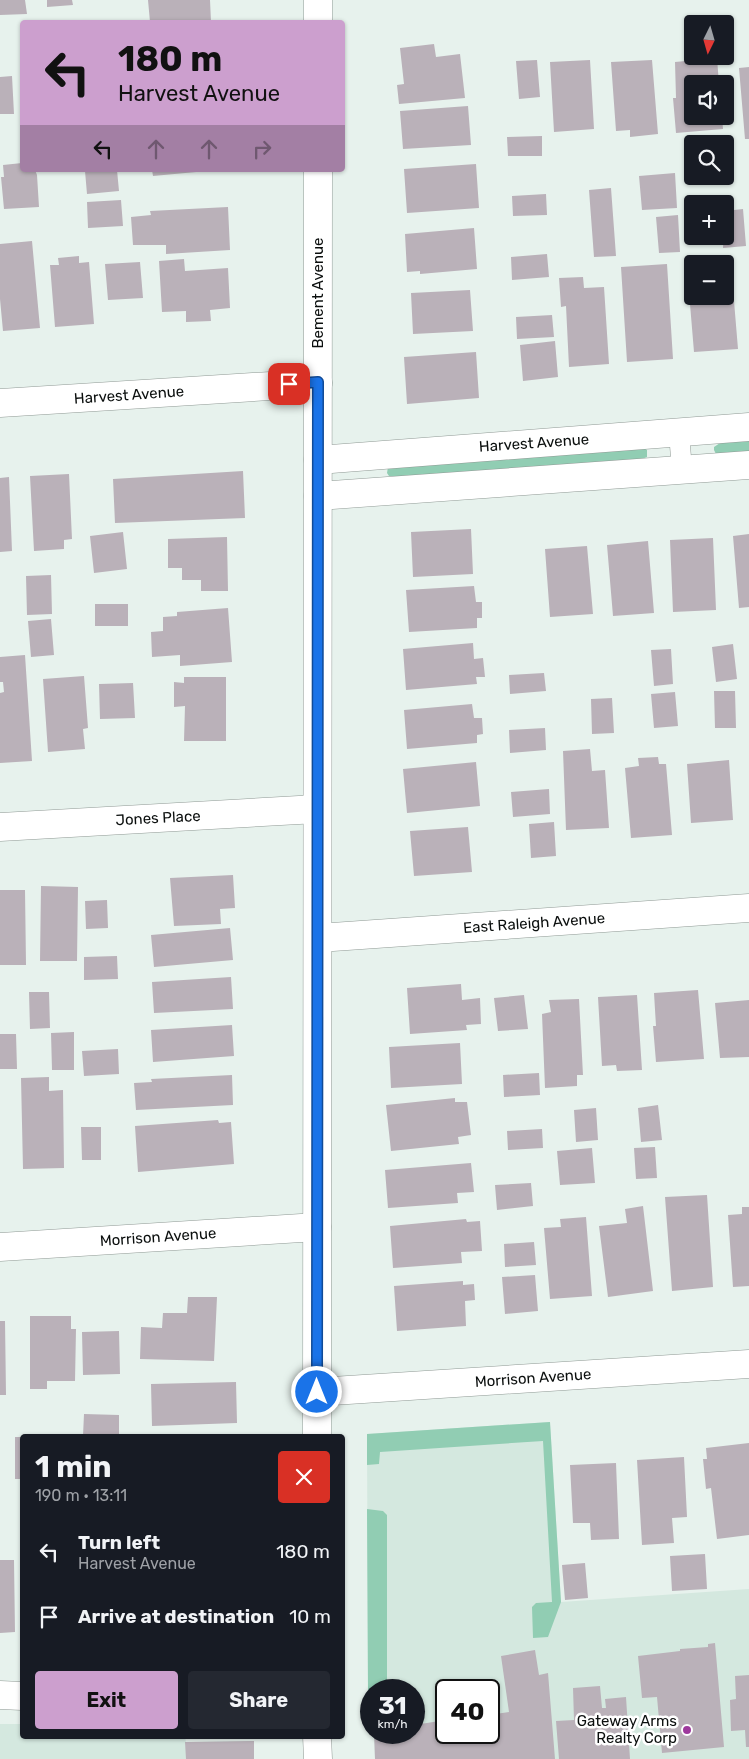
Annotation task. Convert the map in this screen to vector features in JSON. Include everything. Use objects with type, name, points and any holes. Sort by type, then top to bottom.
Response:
[{"type":"street","points":[[318,0],[318,20]]},
{"type":"street","name":"Bement Avenue","points":[[317,1434],[318,172]]},
{"type":"street","name":"Harvest Avenue","points":[[0,403],[318,382]]},
{"type":"street","name":"Harvest Avenue","points":[[318,460],[749,428]]},
{"type":"street","points":[[318,496],[749,465]]},
{"type":"street","name":"Jones Place","points":[[0,828],[317,809]]},
{"type":"street","name":"East Raleigh Avenue","points":[[318,938],[749,908]]},
{"type":"street","name":"Morrison Avenue","points":[[0,1247],[317,1227]]},
{"type":"street","name":"Morrison Avenue","points":[[317,1392],[749,1364]]},
{"type":"street","points":[[0,1696],[20,1696]]},
{"type":"street","points":[[318,1739],[318,1759]]},
{"type":"lane","points":[[679,433],[682,470]]},
{"type":"shaded area","points":[[550,1422],[561,1602],[749,1589],[749,1759],[375,1759],[374,1744],[425,1744],[425,1679],[368,1679],[367,1434]]},
{"type":"shaded area","points":[[0,1724],[20,1724],[20,1739],[186,1739],[186,1742],[254,1741],[254,1759],[0,1759]]},
{"type":"green space","points":[[749,441],[749,453],[716,454],[714,450],[714,447],[720,443]]},
{"type":"green space","points":[[644,448],[647,450],[647,457],[639,460],[395,477],[389,476],[387,473],[388,467]]},
{"type":"green space","points":[[550,1422],[561,1602],[548,1637],[533,1638],[532,1607],[536,1603],[552,1602],[543,1441],[380,1452],[379,1464],[367,1465],[367,1434]]},
{"type":"green space","points":[[367,1509],[383,1511],[387,1515],[387,1679],[368,1679]]},
{"type":"building","points":[[0,0],[25,0],[27,14],[0,15]]},
{"type":"building","points":[[47,0],[72,0],[73,5],[47,7]]},
{"type":"building","points":[[148,0],[210,0],[211,20],[150,20]]},
{"type":"building","points":[[434,44],[436,57],[460,54],[465,98],[399,104],[397,85],[404,84],[400,48]]},
{"type":"building","points":[[537,60],[540,97],[519,99],[516,61]]},
{"type":"building","points":[[590,60],[594,129],[554,132],[550,62]]},
{"type":"building","points":[[652,60],[658,134],[630,137],[630,130],[616,131],[611,62]]},
{"type":"building","points":[[684,61],[684,65],[718,65],[718,75],[684,75],[684,125],[723,125],[723,129],[676,133],[673,98],[676,98],[675,62]]},
{"type":"building","points":[[749,67],[749,139],[745,139],[739,68]]},
{"type":"building","points":[[12,76],[14,114],[0,114],[0,77]]},
{"type":"building","points":[[468,106],[471,145],[403,149],[400,111]]},
{"type":"building","points":[[542,136],[542,156],[508,156],[507,137]]},
{"type":"building","points":[[20,163],[20,172],[36,172],[39,207],[4,209],[1,177],[4,177],[3,165]]},
{"type":"building","points":[[476,164],[479,208],[407,213],[404,169]]},
{"type":"building","points":[[85,172],[117,172],[119,191],[87,194]]},
{"type":"building","points":[[152,172],[196,172],[153,176]]},
{"type":"building","points":[[675,173],[677,208],[642,210],[639,176]]},
{"type":"building","points":[[611,188],[616,256],[594,257],[589,190]]},
{"type":"building","points":[[546,194],[547,215],[513,216],[512,196]]},
{"type":"building","points":[[121,200],[123,226],[88,228],[87,202]]},
{"type":"building","points":[[228,207],[230,250],[166,254],[166,245],[133,245],[131,217],[151,215],[150,211]]},
{"type":"building","points":[[743,209],[746,246],[723,248],[723,245],[734,245],[734,210]]},
{"type":"building","points":[[678,215],[680,252],[659,253],[656,217]]},
{"type":"building","points":[[474,228],[477,269],[420,274],[420,271],[407,272],[405,234]]},
{"type":"building","points":[[32,241],[40,328],[3,331],[0,299],[0,244]]},
{"type":"building","points":[[547,254],[549,277],[512,280],[511,257]]},
{"type":"building","points":[[79,256],[79,263],[89,262],[94,324],[55,327],[50,265],[59,265],[58,258]]},
{"type":"building","points":[[184,259],[185,271],[228,268],[230,308],[210,310],[211,321],[186,322],[186,311],[162,312],[159,261]]},
{"type":"building","points":[[140,262],[143,298],[108,300],[105,264]]},
{"type":"building","points":[[667,264],[673,359],[627,362],[621,267]]},
{"type":"building","points":[[583,277],[584,288],[604,287],[609,364],[569,367],[566,306],[561,307],[559,278]]},
{"type":"building","points":[[470,290],[473,331],[413,334],[411,293]]},
{"type":"building","points":[[734,301],[738,349],[694,352],[690,305],[734,305]]},
{"type":"building","points":[[552,315],[554,337],[517,339],[516,317]]},
{"type":"building","points":[[555,341],[558,377],[523,381],[520,345]]},
{"type":"building","points":[[476,352],[479,398],[407,404],[404,357]]},
{"type":"building","points":[[243,471],[245,518],[115,523],[113,479]]},
{"type":"building","points":[[69,474],[72,539],[64,540],[64,549],[34,551],[30,476]]},
{"type":"building","points":[[9,477],[12,551],[0,552],[0,478]]},
{"type":"building","points":[[471,529],[473,574],[413,577],[411,532]]},
{"type":"building","points":[[123,532],[127,569],[94,573],[90,536]]},
{"type":"building","points":[[749,534],[749,607],[739,608],[733,536]]},
{"type":"building","points":[[227,537],[228,591],[201,591],[201,580],[182,580],[182,568],[168,568],[168,539]]},
{"type":"building","points":[[713,538],[716,610],[673,612],[670,540]]},
{"type":"building","points":[[648,541],[654,613],[613,616],[607,545]]},
{"type":"building","points":[[587,546],[593,614],[550,617],[545,549]]},
{"type":"building","points":[[51,575],[52,614],[27,615],[26,576]]},
{"type":"building","points":[[474,586],[476,602],[482,602],[482,618],[477,618],[477,628],[409,632],[406,590]]},
{"type":"building","points":[[95,604],[128,604],[128,626],[95,626]]},
{"type":"building","points":[[228,608],[232,662],[180,666],[180,655],[152,657],[151,632],[163,631],[163,617],[177,616],[177,612]]},
{"type":"building","points":[[51,619],[54,655],[31,657],[28,621]]},
{"type":"building","points":[[473,643],[474,659],[483,658],[485,677],[476,677],[477,684],[406,690],[403,649]]},
{"type":"building","points":[[733,644],[737,679],[716,682],[712,647]]},
{"type":"building","points":[[671,649],[673,684],[654,686],[651,650]]},
{"type":"building","points":[[25,655],[32,761],[0,763],[0,693],[4,692],[3,682],[0,682],[0,657]]},
{"type":"building","points":[[544,673],[546,691],[510,694],[509,675]]},
{"type":"building","points":[[84,676],[88,728],[83,729],[85,749],[48,752],[43,679]]},
{"type":"building","points":[[184,677],[226,677],[226,741],[184,741],[185,706],[174,707],[174,682],[184,683]]},
{"type":"building","points":[[133,683],[135,718],[100,719],[99,684]]},
{"type":"building","points":[[714,691],[735,691],[736,728],[715,728]]},
{"type":"building","points":[[675,692],[678,726],[654,728],[651,694]]},
{"type":"building","points":[[612,698],[614,733],[592,734],[591,699]]},
{"type":"building","points":[[472,704],[474,718],[482,718],[483,734],[477,735],[477,743],[407,749],[404,710]]},
{"type":"building","points":[[545,728],[546,750],[510,753],[509,730]]},
{"type":"building","points":[[590,749],[592,771],[605,770],[609,828],[566,830],[563,751]]},
{"type":"building","points":[[658,757],[659,764],[666,764],[672,835],[631,838],[625,768],[639,766],[638,758]]},
{"type":"building","points":[[729,760],[733,820],[691,823],[687,764]]},
{"type":"building","points":[[476,762],[480,806],[407,813],[403,769]]},
{"type":"building","points":[[549,789],[550,814],[513,817],[511,792]]},
{"type":"building","points":[[554,822],[556,856],[531,858],[529,824]]},
{"type":"building","points":[[468,827],[472,872],[414,876],[410,831]]},
{"type":"building","points":[[233,875],[235,908],[220,909],[221,924],[174,926],[170,878]]},
{"type":"building","points":[[41,886],[78,887],[77,961],[40,961]]},
{"type":"building","points":[[0,890],[25,890],[26,965],[0,965]]},
{"type":"building","points":[[107,900],[108,928],[86,929],[85,901]]},
{"type":"building","points":[[230,928],[233,960],[154,967],[151,935]]},
{"type":"building","points":[[117,956],[118,979],[84,980],[84,957]]},
{"type":"building","points":[[231,977],[233,1009],[154,1013],[152,982]]},
{"type":"building","points":[[461,984],[462,1000],[480,998],[481,1024],[466,1025],[467,1030],[410,1034],[407,988]]},
{"type":"building","points":[[698,990],[704,1059],[656,1062],[653,1026],[656,1026],[654,993]]},
{"type":"building","points":[[29,992],[49,992],[50,1028],[30,1029]]},
{"type":"building","points":[[524,995],[528,1029],[498,1031],[494,998]]},
{"type":"building","points":[[637,995],[642,1070],[617,1071],[616,1065],[602,1066],[598,997]]},
{"type":"building","points":[[579,999],[583,1075],[577,1075],[577,1086],[545,1088],[542,1014],[551,1012],[549,1000]]},
{"type":"building","points":[[749,1000],[749,1057],[720,1058],[715,1003]]},
{"type":"building","points":[[232,1025],[234,1056],[153,1062],[151,1030]]},
{"type":"building","points":[[74,1032],[74,1070],[52,1070],[51,1033]]},
{"type":"building","points":[[0,1034],[16,1034],[17,1069],[0,1069]]},
{"type":"building","points":[[460,1043],[462,1084],[391,1088],[389,1047]]},
{"type":"building","points":[[118,1049],[119,1074],[84,1076],[82,1051]]},
{"type":"building","points":[[539,1073],[540,1095],[504,1097],[503,1075]]},
{"type":"building","points":[[232,1075],[233,1105],[136,1110],[134,1083],[152,1082],[151,1079]]},
{"type":"building","points":[[49,1077],[49,1091],[63,1090],[64,1168],[23,1169],[21,1078]]},
{"type":"building","points":[[455,1098],[455,1102],[467,1102],[471,1135],[458,1137],[459,1144],[391,1151],[386,1105]]},
{"type":"building","points":[[658,1105],[662,1140],[641,1142],[638,1108]]},
{"type":"building","points":[[596,1108],[598,1140],[576,1142],[574,1110]]},
{"type":"building","points":[[218,1120],[219,1123],[231,1122],[234,1164],[138,1172],[135,1126]]},
{"type":"building","points":[[81,1127],[101,1127],[101,1160],[82,1160]]},
{"type":"building","points":[[542,1129],[543,1148],[508,1150],[507,1131]]},
{"type":"building","points":[[655,1147],[657,1178],[636,1179],[634,1148]]},
{"type":"building","points":[[592,1148],[595,1183],[560,1185],[557,1151]]},
{"type":"building","points":[[471,1163],[474,1192],[457,1193],[458,1203],[388,1208],[385,1170]]},
{"type":"building","points":[[531,1183],[533,1206],[497,1210],[495,1185]]},
{"type":"building","points":[[707,1195],[713,1287],[672,1291],[665,1197]]},
{"type":"building","points":[[643,1206],[653,1291],[608,1297],[599,1226],[627,1223],[625,1209]]},
{"type":"building","points":[[742,1207],[749,1207],[749,1286],[733,1287],[728,1215],[742,1214]]},
{"type":"building","points":[[586,1217],[592,1296],[550,1299],[544,1228],[561,1227],[560,1219]]},
{"type":"building","points":[[466,1219],[467,1222],[480,1221],[482,1251],[461,1252],[462,1263],[393,1268],[390,1226]]},
{"type":"building","points":[[534,1242],[536,1265],[505,1267],[504,1244]]},
{"type":"building","points":[[535,1275],[538,1311],[505,1314],[502,1277]]},
{"type":"building","points":[[463,1281],[463,1285],[474,1284],[475,1300],[465,1301],[466,1326],[397,1331],[394,1286]]},
{"type":"building","points":[[188,1297],[217,1297],[214,1361],[140,1359],[141,1327],[162,1328],[163,1313],[187,1313]]},
{"type":"building","points":[[30,1316],[71,1316],[71,1329],[76,1329],[75,1381],[47,1381],[47,1389],[30,1389]]},
{"type":"building","points":[[0,1321],[5,1321],[6,1395],[0,1395]]},
{"type":"building","points":[[119,1331],[120,1374],[83,1375],[82,1332]]},
{"type":"building","points":[[236,1382],[237,1423],[152,1426],[151,1384]]},
{"type":"building","points":[[84,1414],[119,1415],[119,1434],[83,1434]]},
{"type":"building","points":[[15,1437],[20,1437],[20,1479],[15,1479]]},
{"type":"building","points":[[749,1443],[749,1535],[717,1539],[711,1488],[706,1489],[703,1459],[707,1459],[706,1448]]},
{"type":"building","points":[[684,1457],[687,1517],[672,1518],[674,1543],[642,1545],[637,1460]]},
{"type":"building","points":[[616,1463],[619,1539],[591,1540],[590,1523],[573,1523],[570,1465]]},
{"type":"building","points":[[705,1554],[707,1589],[672,1591],[670,1556]]},
{"type":"building","points":[[0,1560],[14,1560],[15,1632],[0,1633]]},
{"type":"building","points":[[585,1563],[588,1598],[565,1600],[562,1565]]},
{"type":"building","points":[[715,1643],[724,1747],[662,1753],[657,1697],[642,1698],[638,1656],[680,1651],[680,1649],[708,1647],[708,1644]]},
{"type":"building","points":[[535,1650],[539,1675],[548,1673],[555,1759],[375,1759],[374,1744],[425,1744],[425,1723],[435,1722],[435,1744],[500,1744],[500,1713],[509,1712],[501,1656]]},
{"type":"building","points":[[749,1675],[749,1747],[746,1747],[745,1730],[731,1731],[730,1700],[736,1699],[735,1676]]},
{"type":"building","points":[[600,1686],[602,1708],[606,1708],[605,1699],[626,1697],[630,1759],[559,1759],[556,1721],[574,1720],[573,1688]]},
{"type":"building","points":[[254,1741],[254,1759],[186,1759],[185,1742]]},
{"type":"place","name":"Gateway Arms Realty Corp","points":[[687,1730]]},
{"type":"route","points":[[289,384],[318,382],[317,1392]]}]
